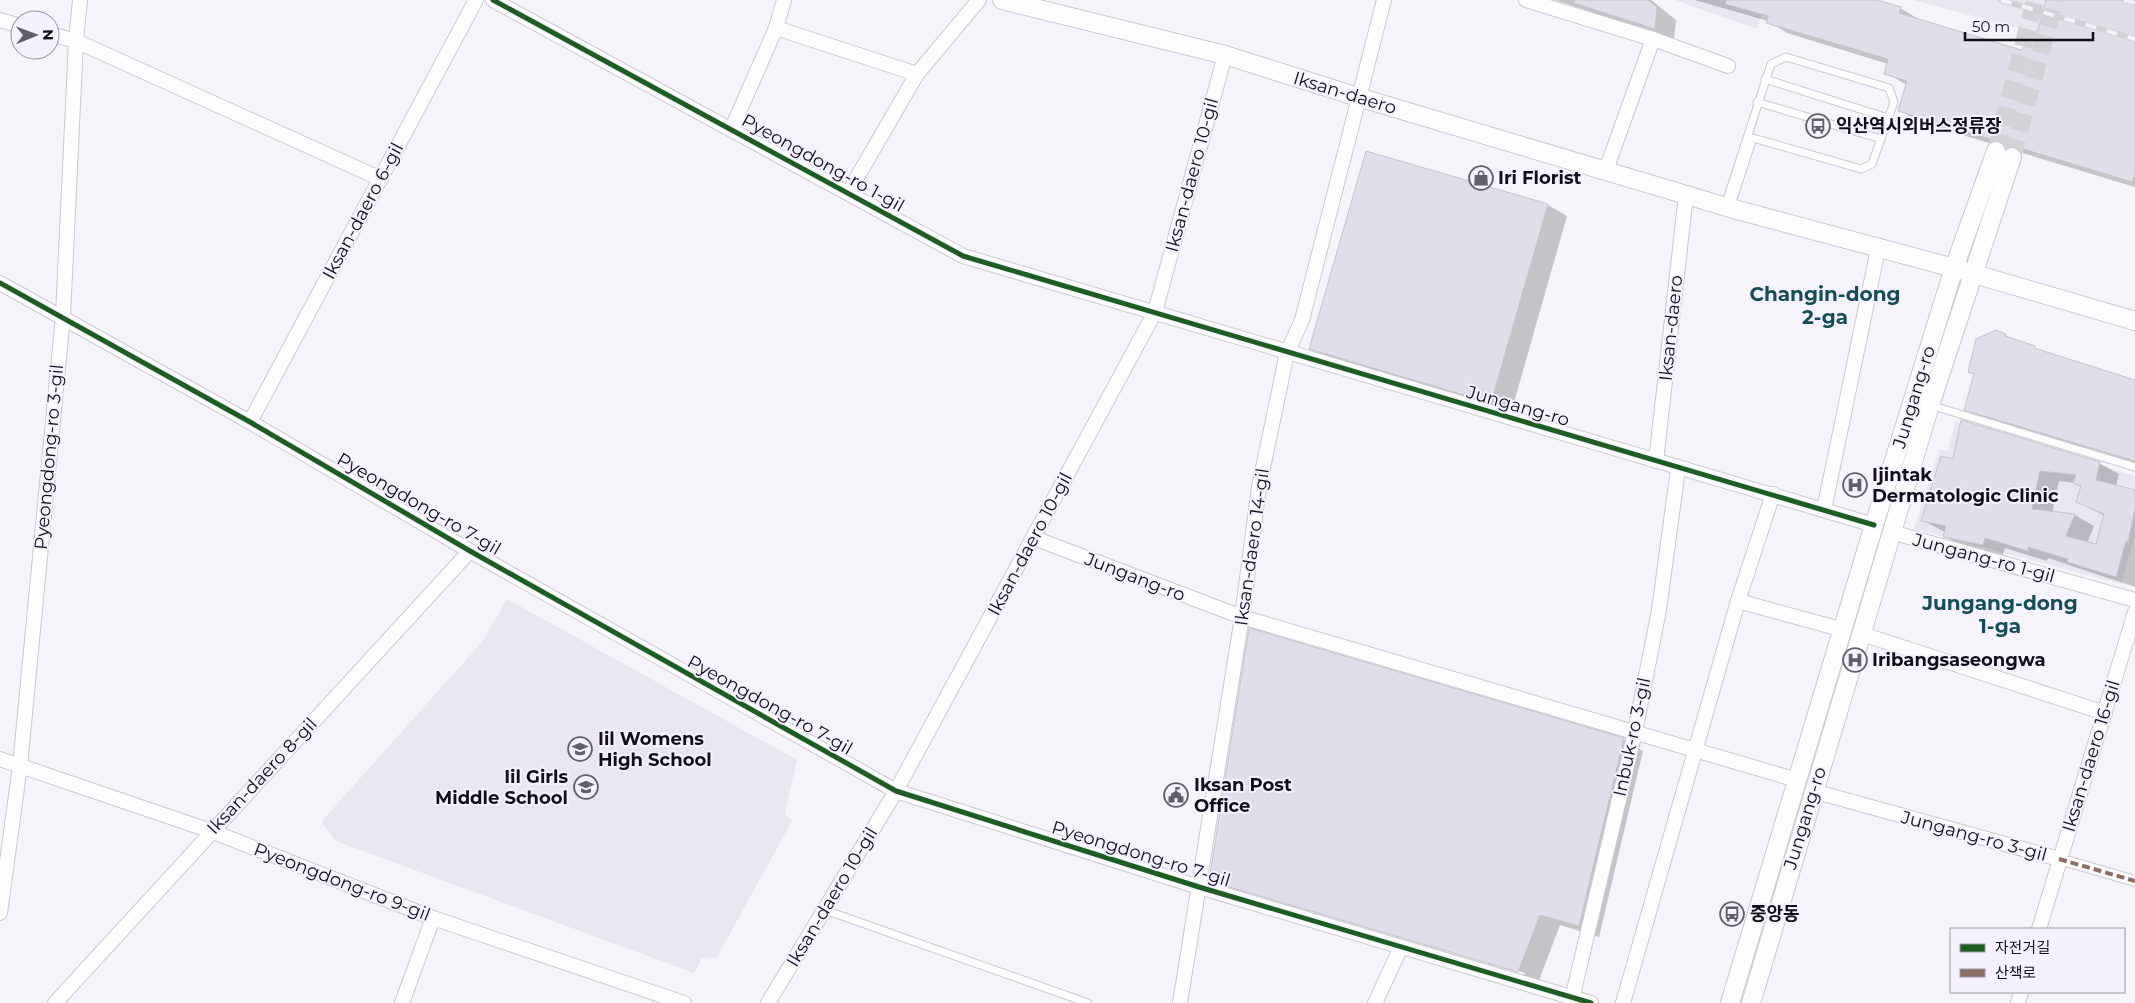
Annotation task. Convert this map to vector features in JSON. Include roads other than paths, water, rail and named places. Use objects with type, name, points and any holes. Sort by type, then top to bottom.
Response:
[{"type":"street","name":"Pyeongdong-ro 3-gil","points":[[0,913],[20,766],[63,316],[76,41],[80,0]]},
{"type":"street","name":"Iksan-daero 6-gil","points":[[250,422],[476,0]]},
{"type":"street","name":"Pyeongdong-ro 1-gil","points":[[493,0],[732,128],[963,256],[1155,312]]},
{"type":"street","points":[[732,128],[776,28],[784,0]]},
{"type":"street","points":[[848,193],[917,74],[979,0]]},
{"type":"street","name":"Iksan-daero","points":[[1002,0],[1225,55],[1358,98],[1727,207],[1954,268],[2135,321]]},
{"type":"street","name":"Iksan-daero 14-gil","points":[[1180,1003],[1242,617],[1259,487],[1287,353],[1302,320],[1384,0]]},
{"type":"street","points":[[1526,0],[1653,39],[1728,66]]},
{"type":"street","points":[[776,28],[917,74]]},
{"type":"street","points":[[60,37],[76,41],[380,179]]},
{"type":"street","points":[[1606,170],[1653,39]]},
{"type":"street","name":"Iksan-daero 10-gil","points":[[768,1003],[896,791],[1155,312],[1225,55]]},
{"type":"street","name":"Jungang-ro","points":[[1730,1003],[1844,630],[1874,525],[1954,268],[2004,154],[1975,275],[1930,405],[1751,1003]]},
{"type":"street","name":"Iksan-daero","points":[[1656,461],[1686,195]]},
{"type":"street","points":[[1824,510],[1878,249]]},
{"type":"street","name":"Pyeongdong-ro 7-gil","points":[[0,283],[63,316],[250,422],[470,551],[896,791],[1199,888],[1401,947],[1571,1000],[1591,1003]]},
{"type":"street","name":"Jungang-ro","points":[[1155,312],[1678,469],[1773,494],[1874,525]]},
{"type":"street","name":"Inbuk-ro 3-gil","points":[[1571,1000],[1634,732],[1659,610],[1678,469]]},
{"type":"street","points":[[1623,1003],[1738,601],[1773,494]]},
{"type":"street","name":"Jungang-ro 1-gil","points":[[1891,532],[2135,600]]},
{"type":"street","name":"Jungang-ro","points":[[1034,538],[1242,617],[1797,780]]},
{"type":"street","name":"Iksan-daero 8-gil","points":[[55,1003],[470,551]]},
{"type":"street","points":[[1738,601],[1844,630]]},
{"type":"street","name":"Iksan-daero 16-gil","points":[[2039,928],[2135,612]]},
{"type":"street","points":[[1862,634],[2105,713]]},
{"type":"street","name":"Pyeongdong-ro 9-gil","points":[[0,759],[211,831],[433,918],[684,1003]]},
{"type":"street","name":"Jungang-ro 3-gil","points":[[1813,791],[2135,882]]},
{"type":"street","points":[[402,1003],[433,918]]},
{"type":"street","points":[[1375,1003],[1401,947]]},
{"type":"lane","points":[[1786,57],[1889,88],[1894,102],[1872,164],[1861,169],[1753,138],[1727,207],[1757,102],[1771,64],[1786,57]]},
{"type":"lane","points":[[1765,79],[1888,118]]},
{"type":"lane","points":[[1757,102],[1881,139]]},
{"type":"lane","name":"Jungang-ro","points":[[1930,405],[2135,467]]},
{"type":"lane","points":[[824,910],[1088,1003]]},
{"type":"tunnel","points":[[1996,151],[2035,0]]},
{"type":"tunnel","points":[[2012,157],[2055,0]]},
{"type":"railway","points":[[2001,0],[2135,39]]},
{"type":"railway","points":[[2124,0],[2135,3]]},
{"type":"place","name":"익산역시외버스정류장","points":[[1818,126]]},
{"type":"place","name":"Iri Florist","points":[[1481,178]]},
{"type":"place","name":"Ijintak Dermatologic Clinic","points":[[1855,485]]},
{"type":"place","name":"Iribangsaseongwa","points":[[1855,660]]},
{"type":"place","name":"Iil Womens High School","points":[[580,749]]},
{"type":"place","name":"Iil Girls Middle School","points":[[586,787]]},
{"type":"place","name":"Iksan Post Office","points":[[1176,795]]},
{"type":"place","name":"중앙동","points":[[1732,914]]},
{"type":"district","name":"Changin-dong 2-ga","points":[[1825,306]]},
{"type":"district","name":"Jungang-dong 1-ga","points":[[2000,614]]}]
